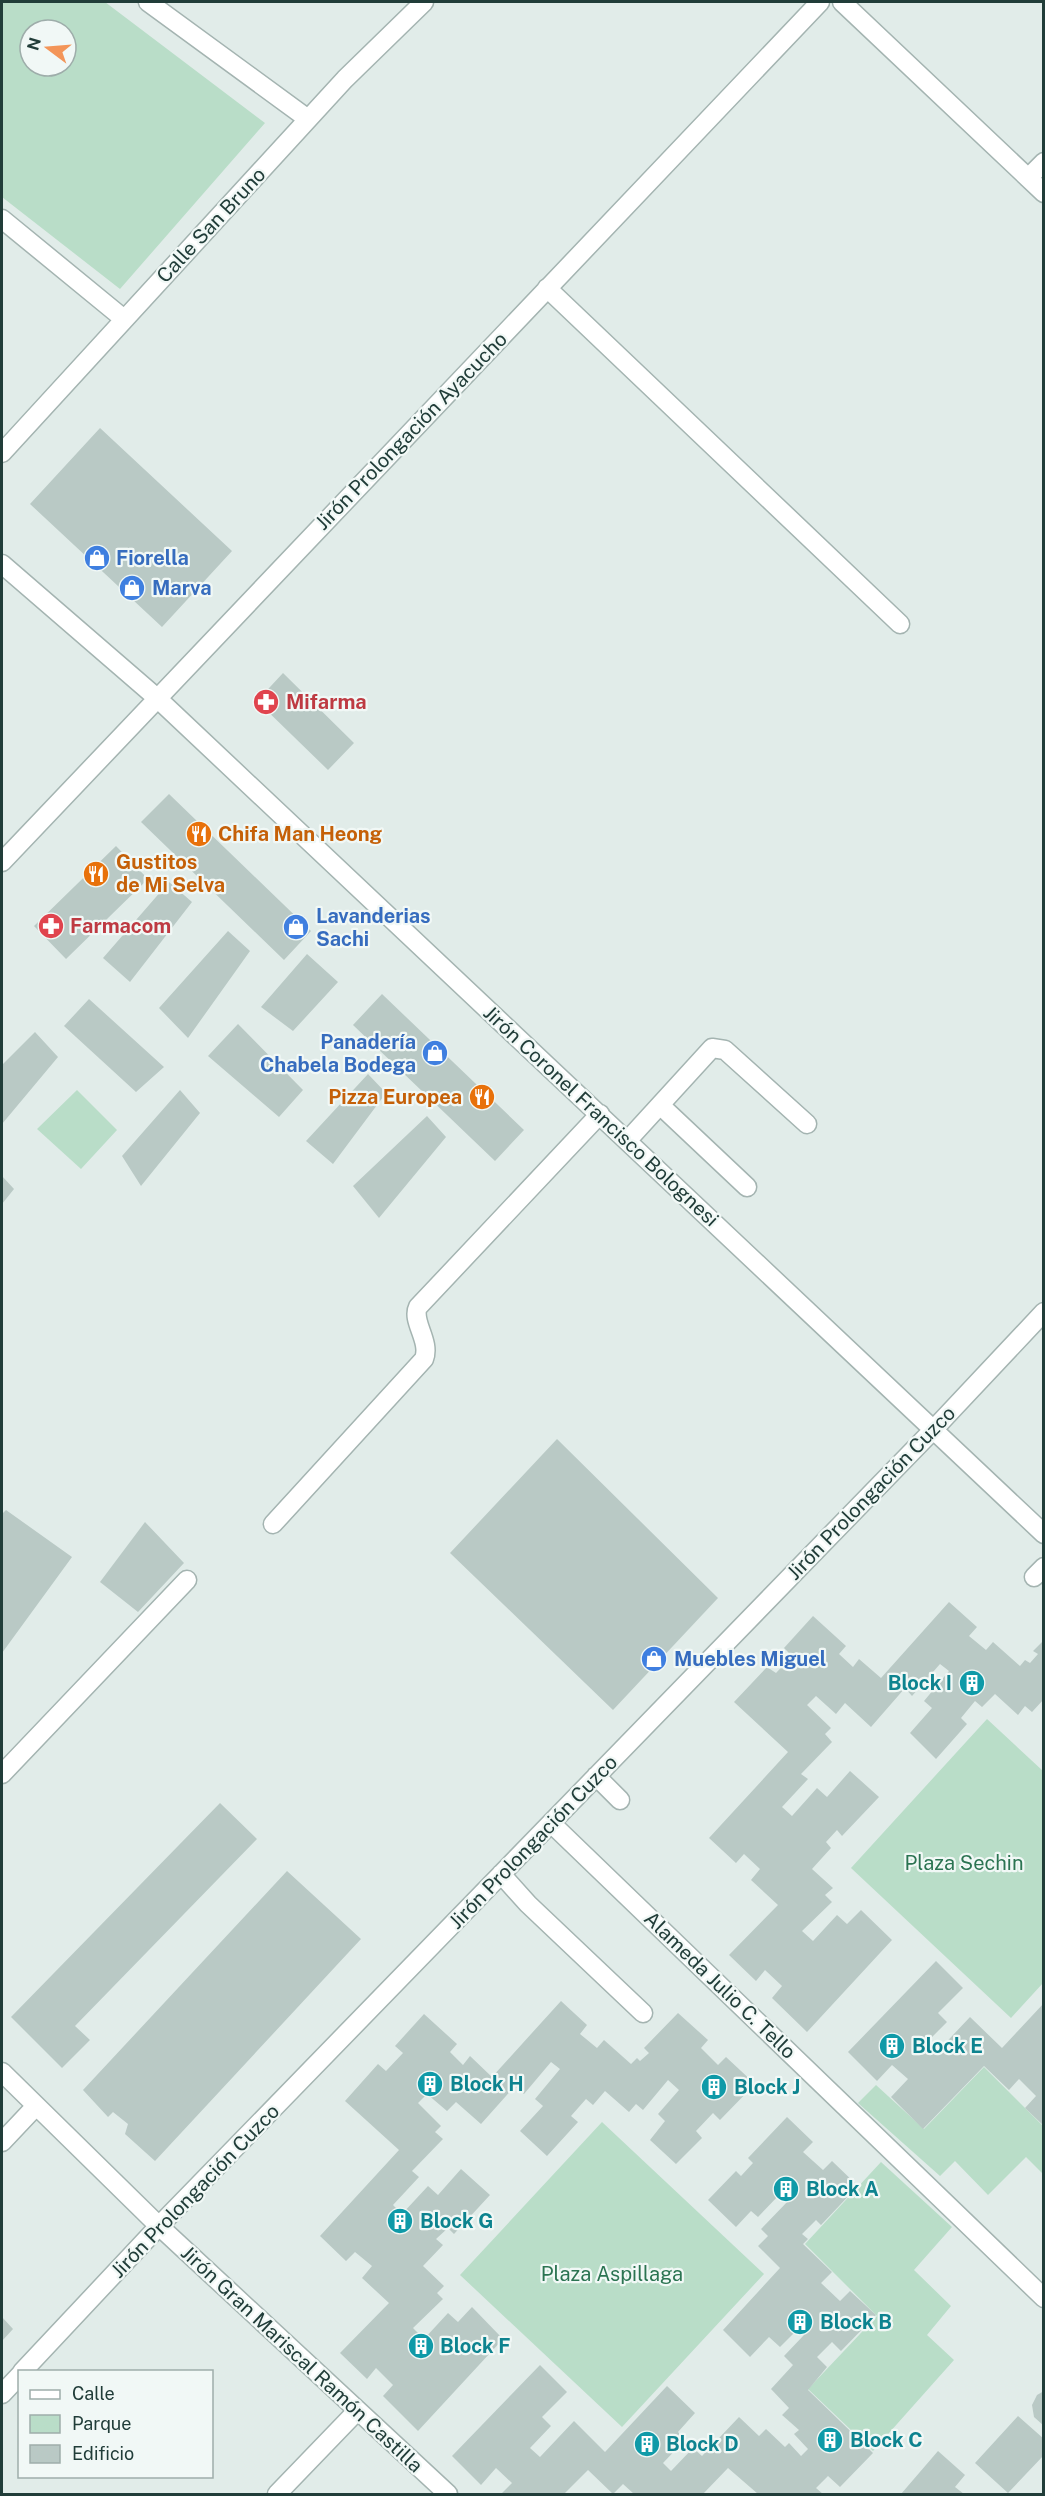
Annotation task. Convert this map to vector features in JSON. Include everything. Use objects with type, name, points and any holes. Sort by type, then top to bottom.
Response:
[{"type":"street","points":[[148,2],[308,119]]},
{"type":"street","name":"Calle San Bruno","points":[[2,453],[345,79],[424,2]]},
{"type":"street","name":"Jirón Prolongación Ayacucho","points":[[2,862],[820,2]]},
{"type":"street","points":[[842,2],[1044,193]]},
{"type":"street","points":[[1028,178],[1044,162]]},
{"type":"street","points":[[2,219],[124,319]]},
{"type":"street","points":[[547,288],[900,624]]},
{"type":"street","name":"Jirón Coronel Francisco Bolognesi","points":[[2,564],[157,698],[1044,1534]]},
{"type":"street","points":[[627,1141],[712,1048],[725,1050],[807,1124]]},
{"type":"street","points":[[660,1105],[747,1188]]},
{"type":"street","points":[[273,1524],[424,1359],[426,1346],[416,1311],[418,1307],[600,1114]]},
{"type":"street","name":"Jirón Prolongación Cuzco","points":[[24,2370],[159,2226],[934,1429],[1044,1312]]},
{"type":"street","points":[[2,1774],[187,1580]]},
{"type":"street","points":[[596,1776],[620,1800]]},
{"type":"street","name":"Alameda Julio C. Tello","points":[[551,1823],[1044,2298]]},
{"type":"street","points":[[501,1875],[528,1904],[643,2013]]},
{"type":"street","name":"Jirón Gran Mariscal Ramón Castilla","points":[[2,2072],[159,2226],[448,2494]]},
{"type":"street","points":[[2,2142],[36,2106]]},
{"type":"street","name":"Jirón Prolongación Cuzco","points":[[2,2394],[18,2376]]},
{"type":"street","points":[[277,2494],[357,2411]]},
{"type":"green space","points":[[2,2],[105,2],[265,123],[120,289],[2,197]]},
{"type":"green space","points":[[77,1090],[117,1130],[81,1169],[37,1129]]},
{"type":"green space","name":"Plaza Sechin","points":[[987,1719],[1043,1771],[1043,1983],[1011,2018],[851,1868]]},
{"type":"green space","points":[[984,2067],[1043,2126],[1043,2174],[1026,2157],[988,2195],[955,2161],[940,2176],[858,2103],[876,2085],[924,2129]]},
{"type":"green space","name":"Plaza Aspillaga","points":[[602,2122],[764,2274],[622,2427],[460,2275]]},
{"type":"green space","points":[[881,2162],[952,2227],[914,2270],[951,2306],[927,2335],[954,2360],[873,2451],[808,2389],[877,2316],[805,2244]]},
{"type":"building","points":[[100,428],[232,551],[162,627],[30,504]]},
{"type":"building","points":[[283,673],[354,743],[328,770],[257,701]]},
{"type":"building","points":[[169,794],[311,931],[284,960],[141,822]]},
{"type":"building","points":[[116,846],[148,879],[66,959],[34,926]]},
{"type":"building","points":[[169,882],[192,902],[130,982],[103,958]]},
{"type":"building","points":[[228,931],[250,951],[188,1038],[159,1008]]},
{"type":"building","points":[[307,954],[338,982],[293,1031],[261,1007]]},
{"type":"building","points":[[382,994],[524,1130],[495,1161],[353,1025]]},
{"type":"building","points":[[89,999],[164,1067],[136,1092],[64,1026]]},
{"type":"building","points":[[238,1024],[303,1090],[279,1117],[208,1056]]},
{"type":"building","points":[[35,1032],[58,1057],[2,1124],[2,1065]]},
{"type":"building","points":[[368,1074],[386,1093],[333,1164],[306,1141]]},
{"type":"building","points":[[180,1090],[200,1113],[141,1186],[122,1156]]},
{"type":"building","points":[[427,1116],[446,1137],[379,1218],[353,1186]]},
{"type":"building","points":[[2,1176],[14,1189],[2,1204]]},
{"type":"building","points":[[557,1439],[718,1598],[613,1710],[450,1553]]},
{"type":"building","points":[[6,1510],[72,1557],[2,1653],[2,1514]]},
{"type":"building","points":[[145,1522],[184,1563],[138,1612],[100,1582]]},
{"type":"building","points":[[949,1602],[977,1627],[969,1636],[986,1650],[993,1642],[1020,1666],[1025,1660],[1030,1663],[1038,1654],[1033,1651],[1044,1640],[1044,1699],[1032,1712],[1025,1706],[1018,1715],[995,1694],[982,1707],[975,1701],[961,1718],[967,1724],[936,1759],[910,1733],[932,1708],[924,1701],[949,1671],[940,1664],[912,1696],[905,1688],[871,1727],[845,1703],[836,1714],[816,1696],[807,1705],[831,1728],[825,1734],[832,1742],[801,1774],[808,1779],[782,1807],[792,1816],[817,1788],[827,1797],[850,1771],[879,1797],[842,1836],[837,1830],[826,1842],[831,1848],[812,1869],[833,1888],[825,1895],[832,1902],[802,1931],[813,1941],[837,1915],[847,1924],[861,1910],[892,1940],[807,2032],[772,1998],[782,1986],[765,1970],[756,1981],[729,1955],[778,1905],[751,1880],[760,1869],[744,1854],[736,1863],[709,1838],[788,1752],[734,1702],[767,1667],[776,1673],[792,1656],[784,1648],[813,1616],[846,1646],[839,1654],[853,1667],[859,1659],[881,1678]]},
{"type":"building","points":[[220,1803],[257,1839],[75,2026],[90,2040],[62,2068],[11,2017]]},
{"type":"building","points":[[287,1871],[361,1939],[155,2161],[125,2134],[128,2124],[113,2112],[108,2117],[83,2090]]},
{"type":"building","name":"Block E","points":[[936,1961],[963,1988],[938,2013],[947,2022],[926,2043],[936,2053],[970,2017],[1002,2048],[1044,2003],[1044,2126],[1025,2108],[1036,2096],[1019,2079],[1009,2090],[984,2066],[923,2129],[891,2097],[908,2079],[892,2065],[877,2081],[848,2052]]},
{"type":"building","points":[[561,2001],[587,2025],[580,2034],[597,2048],[604,2040],[631,2064],[637,2058],[640,2061],[649,2053],[644,2048],[678,2013],[708,2040],[701,2048],[718,2065],[726,2057],[755,2084],[720,2120],[713,2113],[696,2131],[702,2138],[676,2164],[650,2140],[665,2121],[658,2114],[679,2090],[668,2080],[643,2110],[636,2104],[629,2112],[605,2091],[593,2105],[586,2099],[571,2116],[578,2122],[547,2156],[520,2131],[543,2106],[535,2099],[560,2069],[551,2062],[524,2094],[515,2086],[481,2124],[456,2102],[447,2111],[427,2094],[418,2103],[441,2126],[435,2132],[443,2139],[412,2171],[419,2177],[393,2205],[402,2214],[428,2186],[438,2195],[461,2169],[490,2195],[454,2234],[448,2228],[436,2239],[443,2245],[423,2266],[444,2286],[437,2293],[443,2299],[413,2328],[424,2339],[448,2313],[458,2322],[472,2307],[503,2339],[418,2431],[383,2396],[393,2385],[376,2368],[367,2379],[340,2353],[389,2303],[362,2278],[372,2266],[355,2252],[346,2261],[320,2236],[399,2150],[345,2101],[378,2064],[386,2071],[403,2053],[395,2046],[424,2014],[457,2044],[450,2052],[463,2065],[470,2056],[492,2077]]},
{"type":"building","points":[[787,2117],[813,2142],[803,2152],[823,2170],[832,2161],[858,2186],[821,2225],[816,2220],[802,2234],[808,2239],[803,2244],[832,2272],[821,2283],[840,2301],[850,2291],[876,2315],[841,2351],[832,2342],[817,2357],[827,2367],[808,2390],[873,2453],[840,2487],[828,2476],[816,2488],[823,2494],[758,2494],[728,2468],[703,2494],[634,2494],[623,2484],[613,2494],[588,2470],[564,2494],[501,2494],[512,2483],[496,2468],[481,2485],[452,2456],[540,2365],[567,2392],[542,2417],[551,2426],[530,2448],[540,2457],[574,2421],[605,2452],[667,2386],[695,2413],[678,2432],[685,2440],[663,2463],[671,2471],[693,2448],[702,2456],[739,2417],[759,2436],[766,2429],[785,2447],[789,2443],[801,2456],[808,2449],[794,2434],[799,2430],[782,2415],[789,2408],[771,2389],[793,2365],[784,2356],[804,2335],[798,2329],[780,2347],[769,2337],[750,2357],[723,2330],[780,2268],[758,2246],[768,2236],[761,2229],[789,2200],[781,2193],[758,2217],[751,2211],[736,2227],[708,2200],[736,2171],[741,2176],[753,2163],[748,2158]]},
{"type":"building","points":[[2,2317],[13,2329],[2,2341]]},
{"type":"building","points":[[1044,2391],[1044,2426],[1034,2417],[1032,2405],[1037,2395]]},
{"type":"building","points":[[1018,2416],[1044,2439],[1044,2455],[1008,2493],[975,2463]]},
{"type":"building","points":[[938,2451],[965,2475],[955,2487],[964,2494],[901,2494]]},
{"type":"place","name":"Fiorella","points":[[97,558]]},
{"type":"place","name":"Marva","points":[[132,588]]},
{"type":"place","name":"Mifarma","points":[[266,702]]},
{"type":"place","name":"Chifa Man Heong","points":[[199,834]]},
{"type":"place","name":"Gustitos de Mi Selva","points":[[96,874]]},
{"type":"place","name":"Farmacom","points":[[51,926]]},
{"type":"place","name":"Lavanderias Sachi","points":[[296,927]]},
{"type":"place","name":"Panadería Chabela Bodega","points":[[435,1053]]},
{"type":"place","name":"Pizza Europea","points":[[482,1097]]},
{"type":"place","name":"Muebles Miguel","points":[[654,1659]]},
{"type":"place","name":"Block I","points":[[972,1683]]},
{"type":"place","name":"Block E","points":[[892,2046]]},
{"type":"place","name":"Block H","points":[[430,2084]]},
{"type":"place","name":"Block J","points":[[714,2087]]},
{"type":"place","name":"Block A","points":[[786,2189]]},
{"type":"place","name":"Block G","points":[[400,2221]]},
{"type":"place","name":"Block B","points":[[800,2322]]},
{"type":"place","name":"Block F","points":[[421,2346]]},
{"type":"place","name":"Block C","points":[[830,2440]]},
{"type":"place","name":"Block D","points":[[647,2444]]}]
